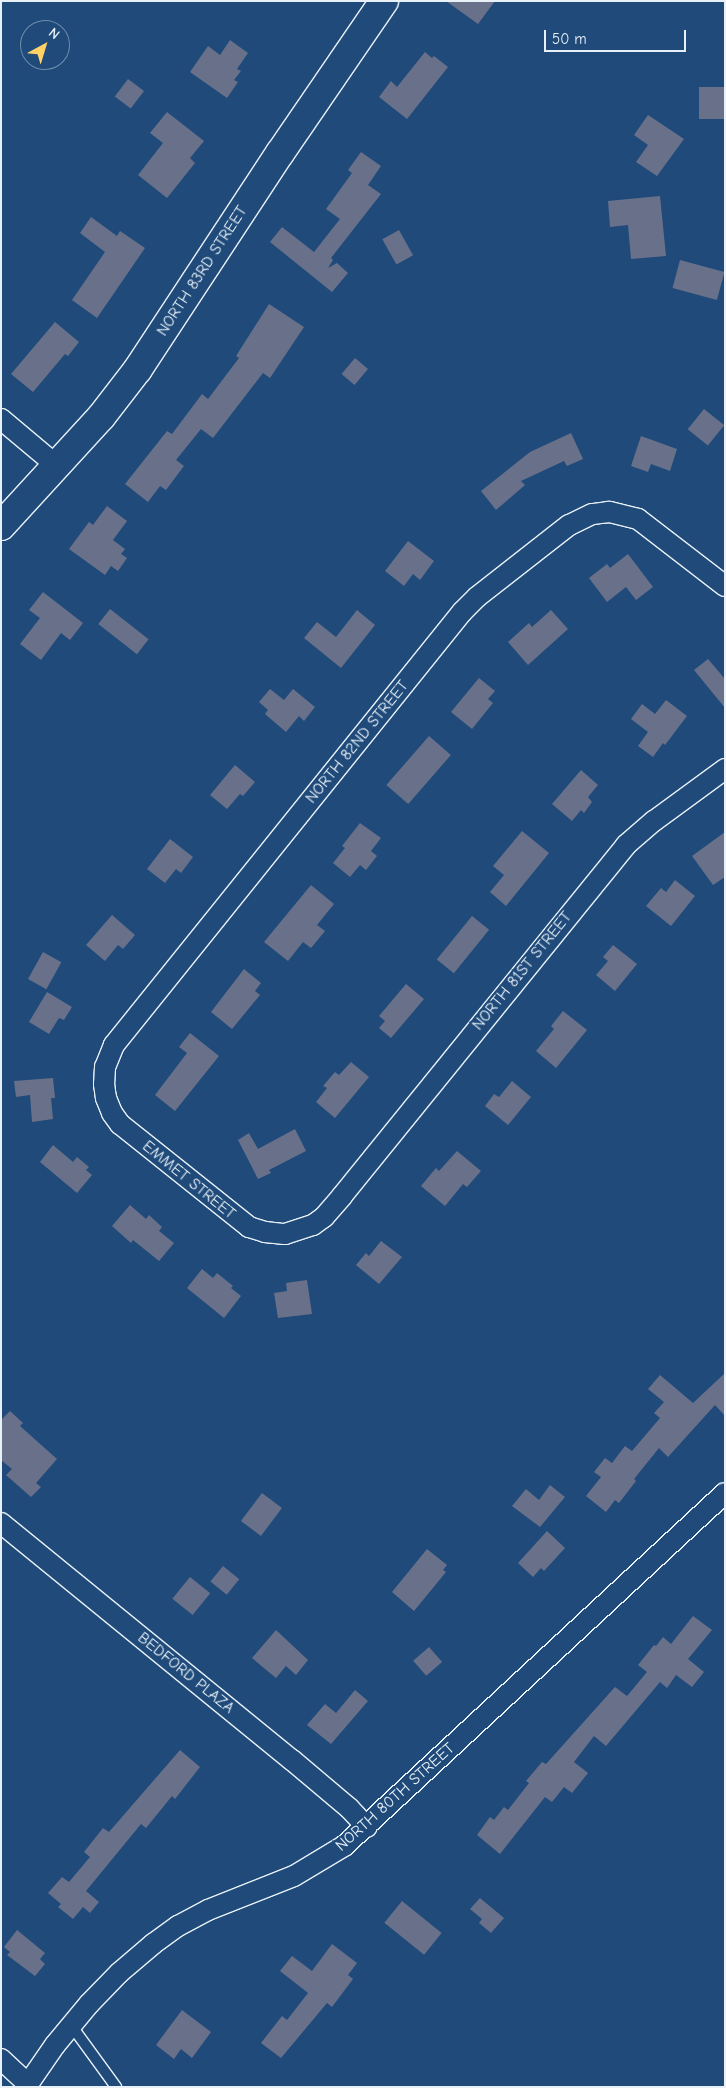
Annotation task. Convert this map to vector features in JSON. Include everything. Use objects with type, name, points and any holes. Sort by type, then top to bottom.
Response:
[{"type":"street","name":"NORTH 83RD STREET","points":[[1,526],[101,417],[138,369],[280,153],[384,1]]},
{"type":"street","points":[[1,419],[57,466]]},
{"type":"street","name":"NORTH 82ND STREET","points":[[120,1036],[458,616],[477,597],[568,526],[583,517],[609,512],[638,519],[725,586]]},
{"type":"street","name":"NORTH 81ST STREET","points":[[342,1196],[626,845],[654,821],[725,769]]},
{"type":"street","name":"EMMET STREET","points":[[120,1036],[109,1054],[105,1067],[106,1098],[112,1113],[120,1124],[234,1217],[249,1227],[265,1232],[290,1232],[313,1225],[324,1217],[342,1196]]},
{"type":"street","name":"NORTH 80TH STREET","points":[[32,2083],[72,2025],[119,1973],[153,1944],[178,1926],[208,1910],[312,1867],[344,1846],[725,1493]]},
{"type":"street","name":"BEDFORD PLAZA","points":[[1,1523],[350,1808],[367,1826]]},
{"type":"street","points":[[1,2059],[32,2083]]},
{"type":"lane","points":[[72,2025],[116,2087]]},
{"type":"building","points":[[446,1],[495,1],[478,24]]},
{"type":"building","points":[[230,40],[248,53],[237,69],[241,71],[234,80],[238,82],[227,98],[190,72],[208,46],[220,55]]},
{"type":"building","points":[[425,52],[432,58],[434,56],[448,67],[407,119],[379,97],[391,81],[397,87]]},
{"type":"building","points":[[128,79],[144,91],[131,109],[115,97]]},
{"type":"building","points":[[699,87],[725,87],[725,119],[699,119]]},
{"type":"building","points":[[167,112],[204,141],[190,158],[195,163],[167,198],[138,175],[163,143],[150,133]]},
{"type":"building","points":[[648,115],[684,139],[657,176],[636,162],[648,145],[634,135]]},
{"type":"building","points":[[361,152],[381,166],[368,185],[381,194],[331,258],[333,260],[328,268],[337,263],[348,273],[332,292],[270,242],[282,227],[314,252],[340,219],[326,209],[352,173],[348,170]]},
{"type":"building","points":[[660,196],[666,256],[631,259],[628,225],[610,227],[608,201]]},
{"type":"building","points":[[91,217],[117,236],[120,231],[145,248],[97,318],[72,300],[105,252],[80,233]]},
{"type":"building","points":[[399,230],[413,255],[396,265],[382,239]]},
{"type":"building","points":[[680,260],[724,272],[717,300],[672,288]]},
{"type":"building","points":[[269,304],[304,327],[270,378],[263,373],[213,438],[201,429],[176,460],[184,466],[166,490],[160,486],[148,502],[125,484],[167,431],[172,434],[202,394],[208,399],[239,358],[236,356]]},
{"type":"building","points":[[55,322],[79,342],[68,356],[65,354],[33,392],[11,374]]},
{"type":"building","points":[[355,358],[368,369],[355,385],[342,374]]},
{"type":"building","points":[[704,409],[724,425],[708,446],[688,429]]},
{"type":"building","points":[[571,433],[583,459],[567,466],[564,461],[521,481],[525,485],[496,510],[481,491],[530,452]]},
{"type":"building","points":[[641,436],[677,449],[670,471],[651,464],[648,472],[631,466]]},
{"type":"building","points":[[107,506],[127,521],[113,540],[125,549],[121,554],[127,558],[118,571],[111,566],[105,575],[69,549],[89,522],[93,525]]},
{"type":"building","points":[[408,541],[434,561],[420,580],[413,574],[404,586],[385,571]]},
{"type":"building","points":[[628,554],[653,587],[636,600],[626,587],[607,602],[589,578],[607,564],[610,568]]},
{"type":"building","points":[[43,592],[83,623],[70,640],[61,633],[41,660],[20,644],[40,618],[29,610]]},
{"type":"building","points":[[110,609],[149,639],[137,654],[98,624]]},
{"type":"building","points":[[357,610],[375,625],[341,668],[304,638],[317,622],[336,637]]},
{"type":"building","points":[[551,610],[568,629],[528,665],[508,642],[529,623],[532,627]]},
{"type":"building","points":[[708,659],[725,679],[725,708],[694,670]]},
{"type":"building","points":[[479,678],[495,691],[488,699],[493,703],[472,729],[451,712]]},
{"type":"building","points":[[270,689],[284,700],[293,689],[315,707],[304,721],[299,716],[286,732],[265,714],[268,710],[259,702]]},
{"type":"building","points":[[666,700],[687,716],[665,745],[663,743],[653,757],[638,746],[648,732],[631,719],[642,704],[655,714]]},
{"type":"building","points":[[429,736],[451,755],[408,804],[386,785]]},
{"type":"building","points":[[235,765],[255,782],[243,796],[240,794],[227,809],[210,795]]},
{"type":"building","points":[[581,770],[598,785],[588,797],[592,802],[584,813],[581,810],[572,821],[552,804]]},
{"type":"building","points":[[360,823],[381,838],[371,851],[377,856],[366,870],[360,865],[350,877],[333,863],[345,848],[342,846]]},
{"type":"building","points":[[522,831],[549,853],[506,906],[490,892],[504,875],[493,866]]},
{"type":"building","points":[[725,832],[725,877],[713,885],[692,856]]},
{"type":"building","points":[[170,839],[193,857],[181,873],[176,869],[165,883],[147,869]]},
{"type":"building","points":[[675,880],[695,896],[671,926],[646,906],[661,888],[666,892]]},
{"type":"building","points":[[311,885],[334,904],[317,925],[325,931],[311,948],[303,942],[288,961],[264,942]]},
{"type":"building","points":[[112,915],[135,935],[123,949],[118,945],[105,961],[86,945]]},
{"type":"building","points":[[472,916],[489,930],[454,973],[437,960]]},
{"type":"building","points":[[613,945],[637,964],[615,991],[596,975],[608,961],[603,957]]},
{"type":"building","points":[[43,952],[61,962],[46,989],[28,979]]},
{"type":"building","points":[[244,969],[261,983],[255,991],[260,995],[232,1029],[211,1012]]},
{"type":"building","points":[[406,984],[424,999],[391,1038],[379,1028],[385,1021],[379,1016]]},
{"type":"building","points":[[47,992],[72,1007],[64,1020],[59,1018],[49,1034],[29,1022]]},
{"type":"building","points":[[563,1011],[587,1030],[556,1068],[536,1051],[554,1029],[551,1026]]},
{"type":"building","points":[[190,1033],[219,1056],[175,1111],[155,1095],[187,1053],[179,1047]]},
{"type":"building","points":[[351,1062],[369,1077],[335,1118],[316,1102],[327,1088],[323,1086],[335,1072],[339,1075]]},
{"type":"building","points":[[53,1078],[55,1098],[51,1098],[53,1119],[32,1122],[30,1095],[16,1097],[14,1081]]},
{"type":"building","points":[[512,1081],[531,1097],[508,1125],[485,1106],[494,1094],[499,1097]]},
{"type":"building","points":[[295,1129],[306,1151],[269,1170],[271,1173],[258,1179],[238,1140],[249,1133],[258,1149]]},
{"type":"building","points":[[53,1145],[73,1162],[77,1157],[89,1167],[86,1170],[92,1175],[77,1193],[40,1162]]},
{"type":"building","points":[[457,1151],[481,1171],[467,1187],[463,1184],[445,1206],[421,1186],[436,1168],[439,1171]]},
{"type":"building","points":[[130,1205],[146,1219],[149,1215],[162,1227],[159,1231],[174,1243],[159,1261],[133,1240],[131,1243],[112,1226]]},
{"type":"building","points":[[381,1241],[402,1257],[379,1284],[356,1265],[366,1253],[369,1256]]},
{"type":"building","points":[[202,1269],[213,1278],[217,1273],[233,1286],[231,1288],[241,1296],[224,1318],[187,1288]]},
{"type":"building","points":[[307,1280],[312,1314],[278,1318],[274,1293],[287,1291],[286,1283]]},
{"type":"building","points":[[725,1373],[725,1416],[715,1405],[668,1457],[659,1448],[634,1479],[636,1481],[619,1503],[615,1500],[606,1512],[586,1496],[601,1477],[594,1472],[605,1458],[612,1463],[625,1446],[632,1451],[660,1418],[654,1413],[664,1402],[648,1389],[660,1375],[693,1403]]},
{"type":"building","points":[[10,1411],[23,1423],[20,1426],[57,1459],[36,1483],[41,1487],[31,1497],[6,1475],[12,1469],[1,1460],[1,1420]]},
{"type":"building","points":[[550,1485],[565,1497],[540,1527],[512,1506],[526,1489],[539,1500]]},
{"type":"building","points":[[262,1493],[282,1508],[261,1536],[241,1521]]},
{"type":"building","points":[[547,1531],[565,1548],[544,1571],[541,1568],[533,1577],[518,1563]]},
{"type":"building","points":[[427,1549],[447,1565],[443,1570],[446,1572],[414,1611],[392,1592]]},
{"type":"building","points":[[223,1566],[239,1579],[227,1595],[210,1582]]},
{"type":"building","points":[[190,1577],[210,1593],[193,1615],[172,1599]]},
{"type":"building","points":[[693,1616],[712,1630],[688,1659],[704,1672],[692,1687],[676,1675],[667,1688],[660,1682],[606,1746],[594,1736],[574,1762],[588,1773],[572,1793],[564,1787],[552,1802],[545,1797],[500,1854],[477,1835],[490,1817],[494,1820],[504,1807],[508,1810],[529,1783],[526,1781],[542,1762],[546,1764],[615,1687],[627,1696],[647,1672],[638,1665],[654,1645],[656,1646],[663,1637],[671,1644]]},
{"type":"building","points":[[276,1630],[308,1660],[296,1675],[286,1666],[276,1678],[252,1658]]},
{"type":"building","points":[[429,1647],[442,1662],[426,1676],[413,1661]]},
{"type":"building","points":[[355,1690],[368,1701],[331,1744],[307,1725],[325,1704],[336,1713]]},
{"type":"building","points":[[180,1750],[200,1767],[175,1799],[172,1796],[146,1828],[141,1824],[86,1891],[99,1902],[90,1913],[83,1907],[73,1919],[58,1907],[61,1904],[48,1893],[62,1877],[69,1882],[90,1857],[84,1852],[103,1828],[109,1832]]},
{"type":"building","points":[[480,1898],[504,1918],[491,1933],[479,1923],[482,1919],[470,1909]]},
{"type":"building","points":[[402,1901],[442,1933],[424,1955],[384,1923]]},
{"type":"building","points":[[17,1930],[45,1953],[40,1959],[45,1964],[35,1976],[7,1955],[10,1952],[4,1947]]},
{"type":"building","points":[[332,1944],[357,1963],[348,1975],[353,1979],[332,2007],[327,2003],[281,2058],[261,2043],[282,2016],[287,2020],[308,1993],[280,1971],[292,1956],[312,1971]]},
{"type":"building","points":[[182,2010],[211,2032],[192,2058],[181,2049],[174,2059],[156,2045]]}]
